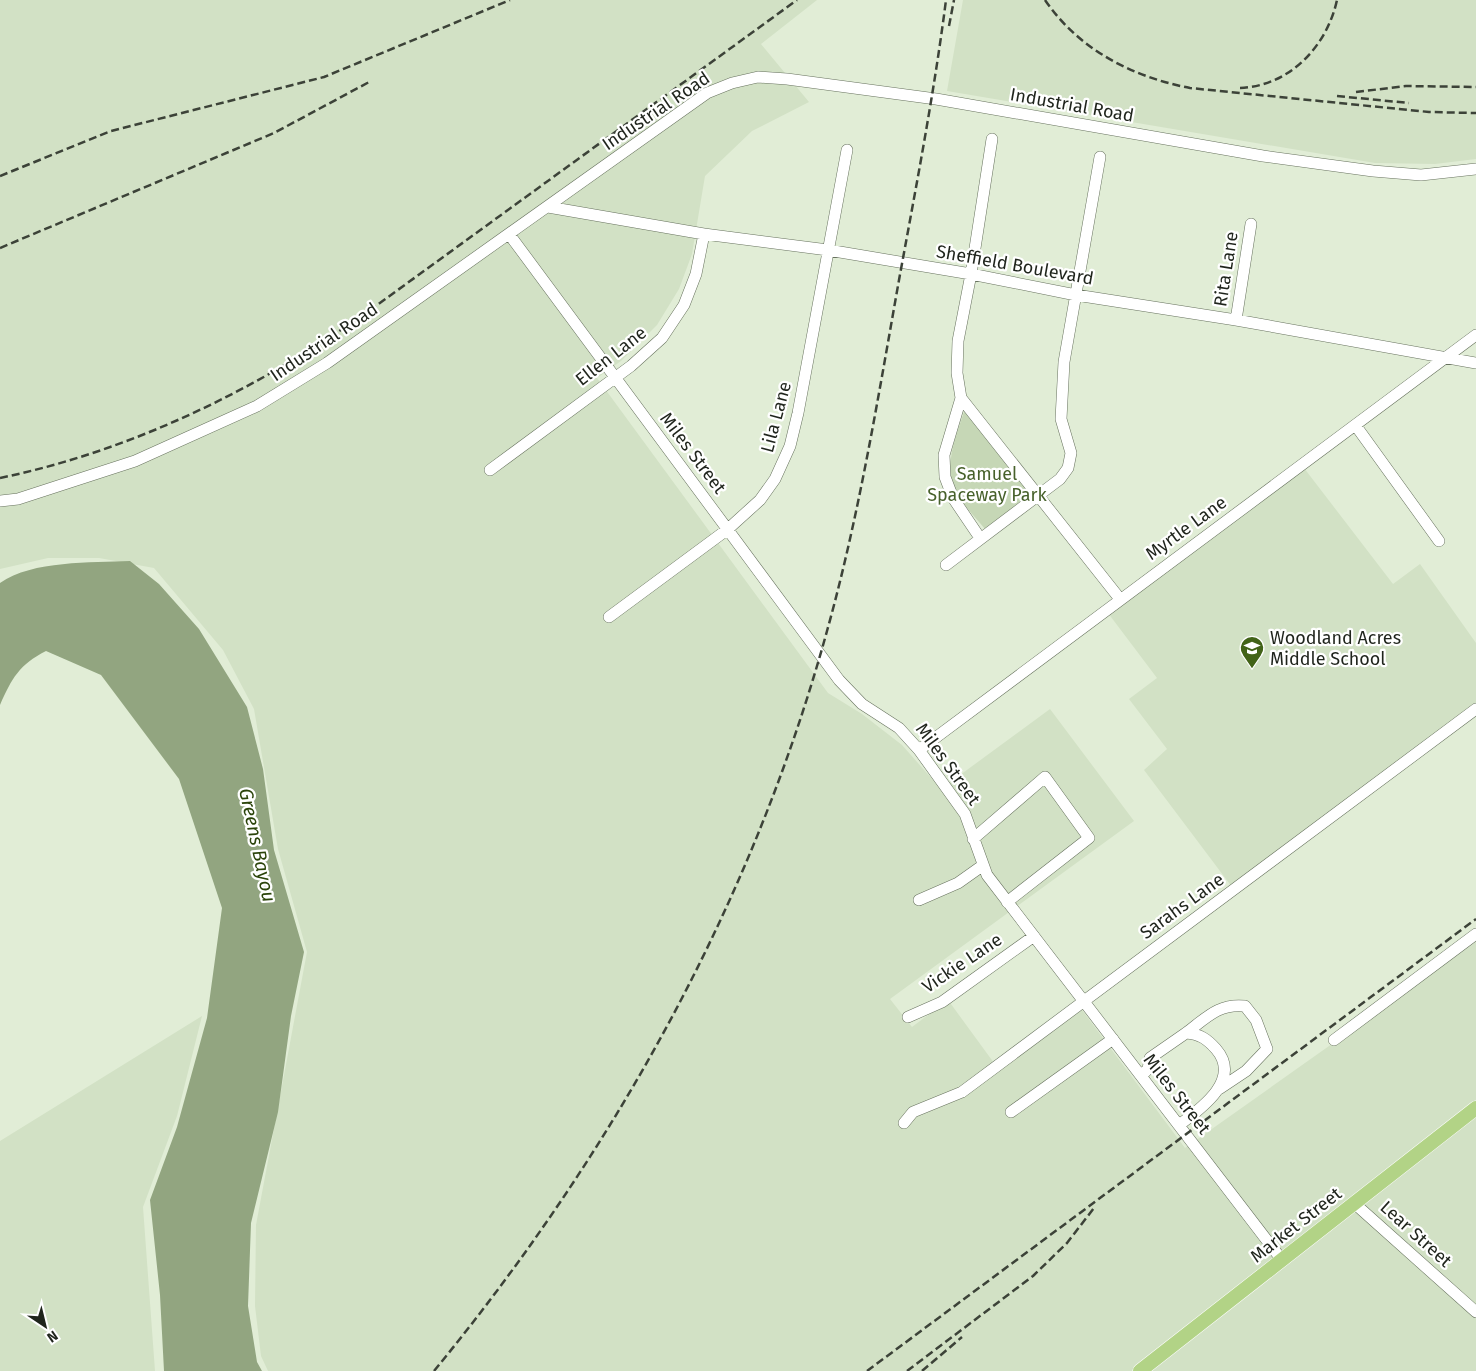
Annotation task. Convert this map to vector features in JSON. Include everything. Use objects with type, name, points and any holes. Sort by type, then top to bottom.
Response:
[{"type":"main road","name":"Market Street","points":[[1140,1371],[1476,1108]]},
{"type":"street","name":"Industrial Road","points":[[0,501],[18,499],[135,461],[257,406],[328,363],[707,93],[732,83],[758,78],[787,79],[936,99],[1263,156],[1373,171],[1421,175],[1476,169]]},
{"type":"street","points":[[980,538],[953,498],[945,477],[944,455],[961,398],[957,373],[958,341],[971,274],[992,139]]},
{"type":"street","name":"Lila Lane","points":[[609,617],[744,516],[775,479],[790,446],[847,150]]},
{"type":"street","points":[[946,564],[1060,479],[1068,468],[1071,453],[1061,419],[1064,362],[1100,157]]},
{"type":"street","name":"Sheffield Boulevard","points":[[548,207],[704,234],[828,250],[971,274],[1076,295],[1236,320],[1476,363]]},
{"type":"street","name":"Rita Lane","points":[[1236,320],[1251,224]]},
{"type":"street","name":"Miles Street","points":[[509,234],[847,690],[862,704],[899,728],[919,750],[965,814],[982,866],[1007,902],[1282,1260]]},
{"type":"street","name":"Ellen Lane","points":[[490,470],[632,366],[662,338],[684,305],[696,274],[704,234]]},
{"type":"street","name":"Myrtle Lane","points":[[919,750],[1476,335]]},
{"type":"street","points":[[961,398],[1120,599]]},
{"type":"street","points":[[1356,426],[1439,541]]},
{"type":"street","name":"Sarahs Lane","points":[[904,1123],[913,1112],[962,1092],[1476,709]]},
{"type":"street","points":[[973,839],[1045,777],[1088,838],[1007,902]]},
{"type":"street","points":[[919,900],[958,884],[982,866]]},
{"type":"street","points":[[1334,1040],[1476,934]]},
{"type":"street","name":"Vickie Lane","points":[[908,1017],[942,1002],[1034,936]]},
{"type":"street","points":[[1141,1076],[1148,1069],[1150,1058],[1221,1008],[1235,1005],[1245,1006],[1256,1020],[1268,1049],[1246,1071],[1220,1089],[1179,1125]]},
{"type":"street","points":[[1186,1033],[1198,1034],[1209,1041],[1220,1054],[1225,1068],[1220,1089]]},
{"type":"street","points":[[1011,1112],[1113,1039]]},
{"type":"street","name":"Lear Street","points":[[1354,1203],[1476,1312]]},
{"type":"shaded area","points":[[0,0],[817,0],[761,44],[809,102],[752,131],[705,176],[692,254],[679,289],[657,325],[621,361],[597,378],[828,693],[862,714],[902,745],[941,789],[1050,709],[1134,821],[890,999],[912,1027],[948,1000],[994,1063],[1076,1002],[1185,1148],[1476,942],[1476,1371],[268,1371],[261,1356],[255,1306],[256,1225],[307,952],[278,849],[254,709],[223,650],[154,568],[99,558],[48,558],[0,569]]},
{"type":"shaded area","points":[[963,0],[1476,0],[1476,159],[1435,164],[1375,163],[947,91]]},
{"type":"shaded area","name":"Woodland Acres Middle School","points":[[1304,468],[1393,584],[1420,564],[1476,643],[1476,706],[1232,887],[1144,770],[1167,749],[1129,699],[1157,678],[1108,613]]},
{"type":"shaded area","points":[[202,1016],[177,1116],[143,1207],[155,1371],[0,1371],[0,1141]]},
{"type":"green space","name":"Samuel Spaceway Park","points":[[965,409],[1031,494],[985,529],[962,502],[952,482],[950,472],[952,450]]},
{"type":"water","name":"Greens Bayou","points":[[130,561],[159,584],[199,629],[247,707],[263,769],[274,850],[304,952],[291,1016],[278,1112],[251,1223],[248,1306],[257,1362],[262,1371],[164,1371],[160,1295],[150,1200],[177,1127],[207,1018],[222,908],[179,779],[101,675],[46,651],[29,662],[17,673],[0,705],[0,583],[13,576],[45,566]]},
{"type":"railway","points":[[0,176],[111,131],[324,77],[510,0]]},
{"type":"railway","points":[[0,478],[50,466],[148,433],[195,412],[286,364],[373,308],[797,0]]},
{"type":"railway","points":[[434,1371],[499,1288],[560,1202],[617,1113],[670,1022],[717,928],[759,831],[796,732],[827,631],[858,501],[918,175],[946,0]]},
{"type":"railway","points":[[949,26],[954,0]]},
{"type":"railway","points":[[1045,0],[1059,18],[1091,47],[1128,69],[1169,83],[1190,88],[1429,112],[1476,113]]},
{"type":"railway","points":[[1240,88],[1258,86],[1275,80],[1304,60],[1325,33],[1337,0]]},
{"type":"railway","points":[[0,248],[274,133],[371,81]]},
{"type":"railway","points":[[1356,92],[1406,86],[1476,87]]},
{"type":"railway","points":[[1337,96],[1409,103]]},
{"type":"railway","points":[[867,1371],[1476,919]]},
{"type":"railway","points":[[907,1371],[1033,1276],[1067,1243],[1094,1208]]},
{"type":"railway","points":[[922,1371],[962,1337]]},
{"type":"place","name":"Woodland Acres Middle School","points":[[1252,669]]}]
